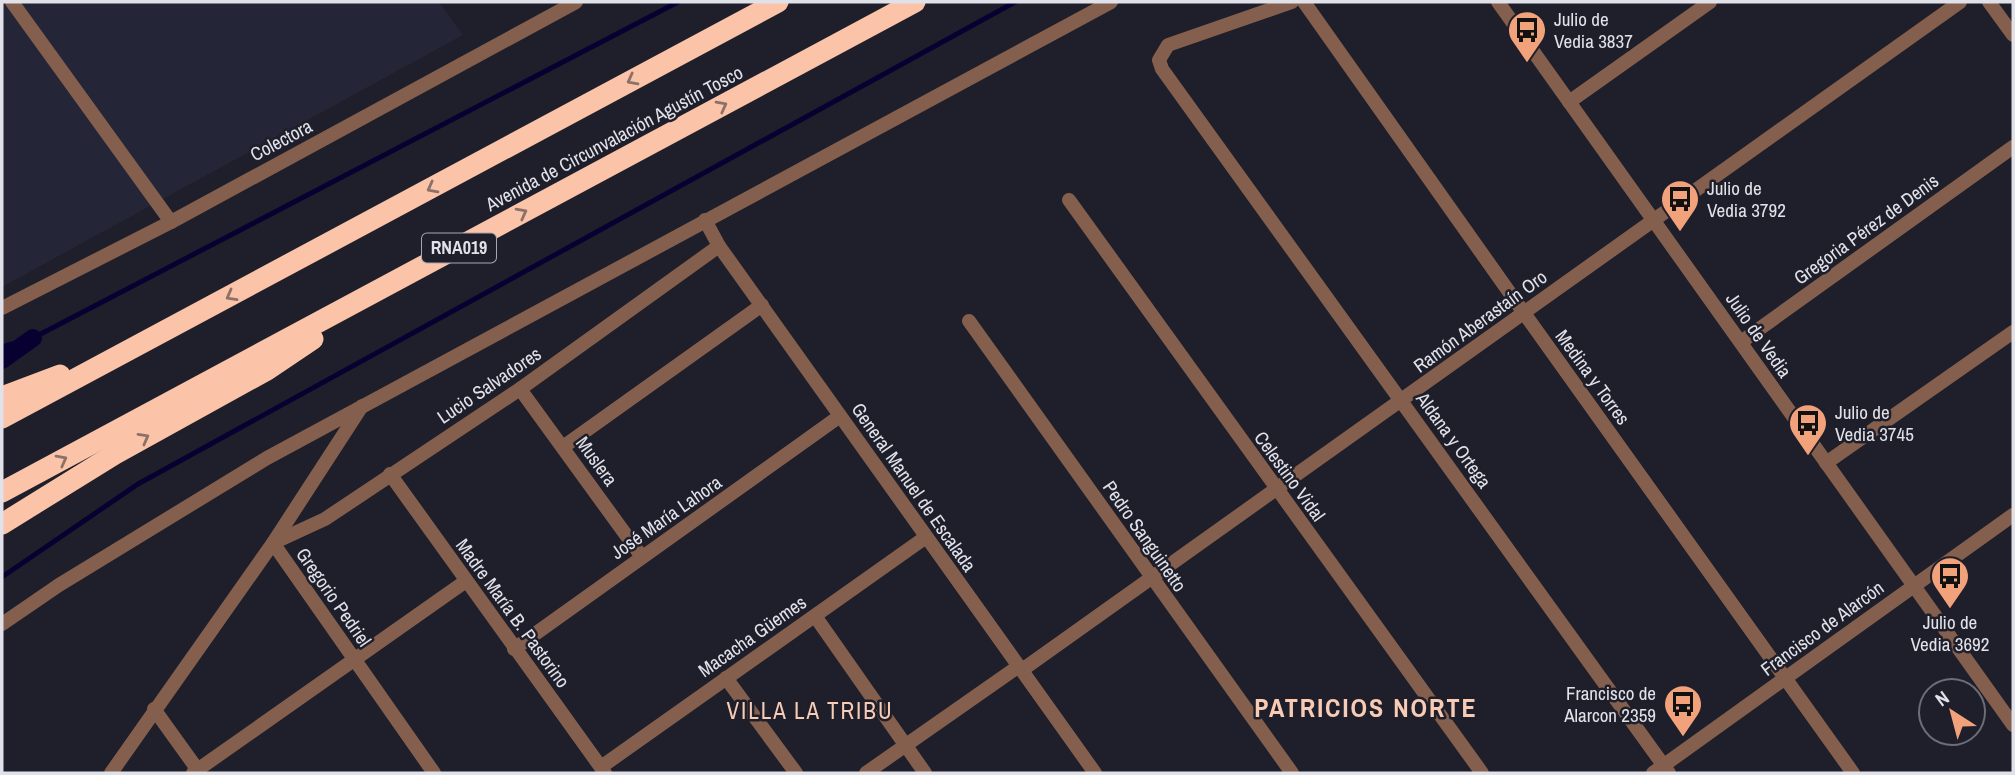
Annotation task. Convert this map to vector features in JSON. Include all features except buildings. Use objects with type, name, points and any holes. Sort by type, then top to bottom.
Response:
[{"type":"highway","points":[[2,418],[778,2]]},
{"type":"highway","name":"Avenida de Circunvalación Agustín Tosco","points":[[2,492],[915,2]]},
{"type":"highway","points":[[2,524],[115,454],[267,370],[413,272]]},
{"type":"highway","points":[[2,397],[125,352]]},
{"type":"street","points":[[12,2],[171,222]]},
{"type":"street","name":"Colectora","points":[[2,308],[171,222],[576,2]]},
{"type":"street","points":[[2,624],[59,585],[244,472],[363,405],[1111,2]]},
{"type":"street","name":"Aldana y Ortega","points":[[1292,2],[1177,41],[1168,46],[1158,60],[1402,400],[1662,771]]},
{"type":"street","name":"Medina y Torres","points":[[1304,2],[1853,773]]},
{"type":"street","name":"Julio de Vedia","points":[[1498,2],[1915,586],[2008,705],[2013,725]]},
{"type":"street","points":[[1569,102],[1710,2]]},
{"type":"street","name":"Ramón Aberastaín Oro","points":[[866,773],[1151,578],[1960,2]]},
{"type":"street","points":[[1989,2],[2013,35]]},
{"type":"street","name":"Gregoria Pérez de Denis","points":[[1741,342],[2013,147]]},
{"type":"street","name":"Celestino Vidal","points":[[1069,200],[1482,773]]},
{"type":"street","name":"General Manuel de Escalada","points":[[705,220],[719,246],[1095,773]]},
{"type":"street","name":"Lucio Salvadores","points":[[273,544],[325,519],[520,389],[719,246]]},
{"type":"street","points":[[563,447],[762,305]]},
{"type":"street","name":"Pedro Sanguinetto","points":[[969,321],[1292,773]]},
{"type":"street","points":[[1826,463],[2013,332]]},
{"type":"street","name":"Muslera","points":[[520,389],[642,557]]},
{"type":"street","name":"Gregorio Pedriel","points":[[363,405],[273,544],[434,773]]},
{"type":"street","name":"José María Lahora","points":[[514,649],[841,416]]},
{"type":"street","name":"Madre María B. Pastorino","points":[[390,474],[603,770]]},
{"type":"street","name":"Francisco de Alarcón","points":[[1662,771],[1785,678],[2013,515]]},
{"type":"street","name":"Macacha Güemes","points":[[603,770],[726,678],[926,537]]},
{"type":"street","points":[[111,773],[273,544]]},
{"type":"street","points":[[155,709],[197,772],[466,580]]},
{"type":"street","points":[[815,616],[925,773]]},
{"type":"street","points":[[726,678],[796,773]]},
{"type":"shaded area","points":[[2,2],[439,2],[463,35],[2,287]]},
{"type":"waterway","points":[[2,347],[33,338],[678,2]]},
{"type":"waterway","points":[[2,577],[138,484],[1015,2]]},
{"type":"waterway","points":[[2,360],[33,338]]},
{"type":"place","name":"Julio de Vedia 3837","points":[[1527,64]]},
{"type":"place","name":"Julio de Vedia 3792","points":[[1680,233]]},
{"type":"place","name":"Julio de Vedia 3745","points":[[1808,457]]},
{"type":"place","name":"Julio de Vedia 3692","points":[[1950,610]]},
{"type":"place","name":"Francisco de Alarcon 2359","points":[[1683,738]]},
{"type":"district","name":"PATRICIOS NORTE","points":[[1366,708]]},
{"type":"district","name":"VILLA LA TRIBU","points":[[810,711]]}]
